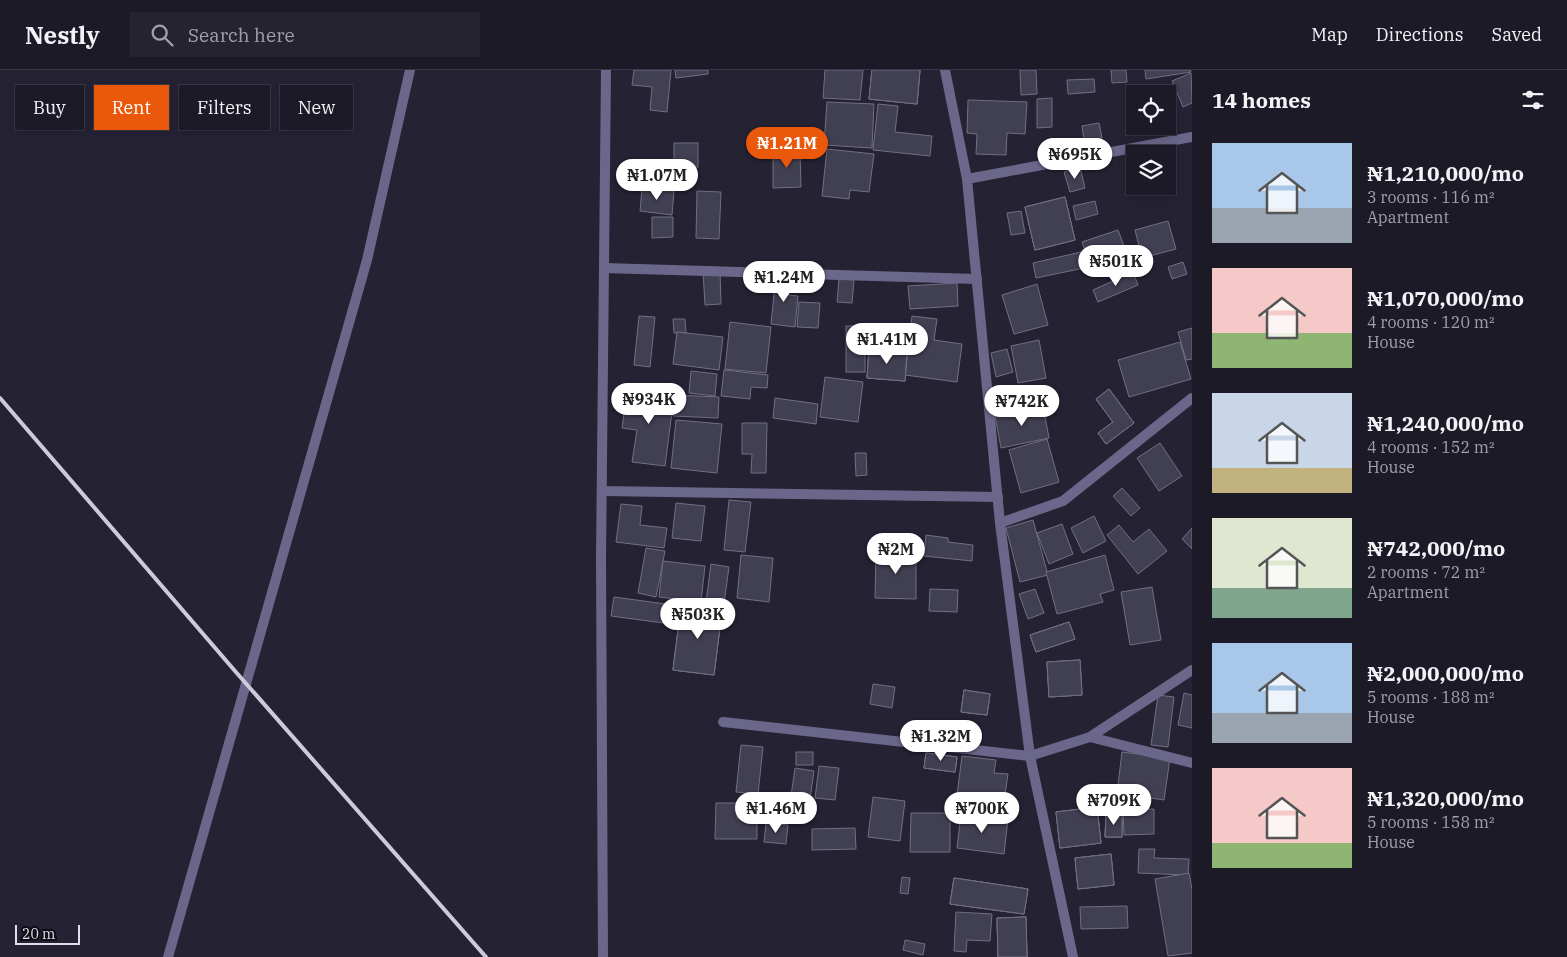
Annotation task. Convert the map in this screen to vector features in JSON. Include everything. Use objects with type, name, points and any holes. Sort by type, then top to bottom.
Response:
[{"type":"street","points":[[168,957],[366,260],[410,70]]},
{"type":"street","points":[[603,957],[602,491],[606,70]]},
{"type":"street","points":[[945,70],[967,179],[1000,523],[1030,756],[1073,957]]},
{"type":"street","points":[[967,179],[1192,137]]},
{"type":"street","points":[[604,268],[977,279]]},
{"type":"street","points":[[1000,523],[1063,502],[1192,398]]},
{"type":"street","points":[[602,491],[998,497]]},
{"type":"street","points":[[723,722],[1030,756],[1090,737],[1192,670]]},
{"type":"street","points":[[1090,737],[1192,763]]},
{"type":"building","points":[[634,70],[671,70],[667,112],[650,110],[652,87],[632,85]]},
{"type":"building","points":[[675,70],[708,70],[708,74],[676,78]]},
{"type":"building","points":[[825,70],[863,70],[860,100],[823,98]]},
{"type":"building","points":[[872,70],[920,70],[917,104],[869,99]]},
{"type":"building","points":[[872,70],[920,70],[917,104],[869,99]]},
{"type":"building","points":[[872,70],[920,70],[917,104],[869,99]]},
{"type":"building","points":[[1020,70],[1036,70],[1037,94],[1021,95]]},
{"type":"building","points":[[1111,70],[1126,70],[1127,82],[1112,83]]},
{"type":"building","points":[[1145,70],[1190,70],[1191,72],[1146,79]]},
{"type":"building","points":[[1191,73],[1192,103],[1183,107],[1176,90],[1176,85],[1174,85],[1172,81]]},
{"type":"building","points":[[1094,79],[1095,92],[1068,94],[1067,80]]},
{"type":"building","points":[[1052,98],[1052,127],[1037,128],[1037,99]]},
{"type":"building","points":[[968,100],[1027,102],[1025,134],[1007,133],[1006,155],[976,154],[977,134],[967,133]]},
{"type":"building","points":[[827,102],[874,104],[872,148],[824,145]]},
{"type":"building","points":[[878,104],[898,106],[895,132],[932,136],[930,156],[873,150]]},
{"type":"building","points":[[1099,123],[1102,138],[1084,140],[1082,126]]},
{"type":"building","points":[[674,143],[698,143],[698,167],[674,167]]},
{"type":"building","points":[[827,149],[874,154],[869,192],[850,190],[849,199],[822,196]]},
{"type":"building","points":[[800,150],[801,187],[773,188],[773,151]]},
{"type":"building","points":[[1080,167],[1085,188],[1070,192],[1064,172]]},
{"type":"building","points":[[642,188],[674,191],[672,215],[640,211]]},
{"type":"building","points":[[697,191],[721,192],[719,239],[696,238]]},
{"type":"building","points":[[1065,197],[1075,240],[1035,250],[1025,207]]},
{"type":"building","points":[[1065,197],[1075,240],[1035,250],[1025,207]]},
{"type":"building","points":[[1065,197],[1075,240],[1035,250],[1025,207]]},
{"type":"building","points":[[1095,201],[1098,214],[1076,220],[1073,206]]},
{"type":"building","points":[[1021,211],[1025,233],[1011,235],[1007,213]]},
{"type":"building","points":[[652,217],[673,217],[673,237],[652,238]]},
{"type":"building","points":[[1168,221],[1176,249],[1142,258],[1135,230]]},
{"type":"building","points":[[1118,230],[1124,246],[1112,250],[1116,262],[1092,271],[1082,242]]},
{"type":"building","points":[[1081,252],[1084,268],[1036,278],[1033,263]]},
{"type":"building","points":[[1183,262],[1187,274],[1172,279],[1168,267]]},
{"type":"building","points":[[720,271],[721,304],[705,305],[703,272]]},
{"type":"building","points":[[1133,272],[1138,285],[1098,302],[1093,290]]},
{"type":"building","points":[[776,274],[790,276],[788,295],[798,296],[795,327],[771,324]]},
{"type":"building","points":[[839,279],[854,280],[852,303],[837,302]]},
{"type":"building","points":[[957,283],[958,306],[910,309],[908,286]]},
{"type":"building","points":[[1037,284],[1048,325],[1014,334],[1002,295]]},
{"type":"building","points":[[799,302],[820,303],[818,328],[797,327]]},
{"type":"building","points":[[639,316],[655,317],[650,367],[634,365]]},
{"type":"building","points":[[912,316],[937,319],[934,340],[962,344],[957,382],[905,375]]},
{"type":"building","points":[[673,319],[685,319],[686,333],[674,333]]},
{"type":"building","points":[[730,322],[771,327],[766,373],[725,369]]},
{"type":"building","points":[[846,326],[865,326],[865,372],[846,372]]},
{"type":"building","points":[[1192,328],[1192,359],[1186,360],[1178,332]]},
{"type":"building","points":[[677,332],[723,337],[719,370],[673,364]]},
{"type":"building","points":[[1039,340],[1046,378],[1018,383],[1011,346]]},
{"type":"building","points":[[1180,342],[1191,379],[1129,397],[1118,360]]},
{"type":"building","points":[[869,349],[907,351],[905,381],[867,378]]},
{"type":"building","points":[[869,349],[907,351],[905,381],[867,378]]},
{"type":"building","points":[[869,349],[907,351],[905,381],[867,378]]},
{"type":"building","points":[[1007,349],[1013,372],[996,377],[991,353]]},
{"type":"building","points":[[724,370],[768,375],[767,388],[751,387],[750,399],[721,396]]},
{"type":"building","points":[[691,371],[717,374],[715,396],[689,393]]},
{"type":"building","points":[[825,377],[863,382],[858,422],[820,417]]},
{"type":"building","points":[[1109,389],[1134,423],[1106,444],[1098,433],[1113,422],[1096,399]]},
{"type":"building","points":[[1109,389],[1134,423],[1106,444],[1098,433],[1113,422],[1096,399]]},
{"type":"building","points":[[1109,389],[1134,423],[1106,444],[1098,433],[1113,422],[1096,399]]},
{"type":"building","points":[[627,390],[674,396],[665,466],[632,462],[637,430],[622,428]]},
{"type":"building","points":[[674,395],[719,397],[718,418],[673,416]]},
{"type":"building","points":[[775,398],[818,404],[816,424],[773,418]]},
{"type":"building","points":[[1043,406],[1049,438],[1001,448],[995,416]]},
{"type":"building","points":[[676,420],[722,424],[717,473],[671,468]]},
{"type":"building","points":[[742,423],[767,423],[766,473],[751,473],[752,454],[742,454]]},
{"type":"building","points":[[1047,439],[1059,482],[1021,493],[1009,450]]},
{"type":"building","points":[[1160,443],[1182,476],[1159,491],[1137,458]]},
{"type":"building","points":[[855,453],[866,453],[867,475],[856,476]]},
{"type":"building","points":[[1122,488],[1140,508],[1131,516],[1113,496]]},
{"type":"building","points":[[729,500],[751,502],[745,552],[724,550]]},
{"type":"building","points":[[676,503],[705,506],[701,541],[672,538]]},
{"type":"building","points":[[621,504],[642,506],[640,525],[667,528],[664,548],[616,542]]},
{"type":"building","points":[[1094,516],[1106,541],[1083,553],[1071,528]]},
{"type":"building","points":[[1033,520],[1048,575],[1020,582],[1006,528]]},
{"type":"building","points":[[1062,524],[1073,554],[1049,564],[1037,533]]},
{"type":"building","points":[[1119,525],[1133,542],[1149,529],[1167,551],[1138,574],[1107,535]]},
{"type":"building","points":[[1192,528],[1192,549],[1182,539]]},
{"type":"building","points":[[926,535],[948,538],[948,542],[973,545],[972,561],[924,556]]},
{"type":"building","points":[[646,548],[665,551],[656,597],[638,593]]},
{"type":"building","points":[[876,550],[916,551],[916,599],[875,598]]},
{"type":"building","points":[[741,555],[773,558],[769,602],[737,598]]},
{"type":"building","points":[[1105,555],[1114,590],[1100,594],[1103,602],[1057,614],[1046,572]]},
{"type":"building","points":[[663,561],[705,566],[701,602],[659,597]]},
{"type":"building","points":[[711,564],[729,567],[724,604],[706,602]]},
{"type":"building","points":[[1152,587],[1161,640],[1130,645],[1121,592]]},
{"type":"building","points":[[930,589],[958,590],[957,612],[929,611]]},
{"type":"building","points":[[1035,589],[1044,613],[1028,619],[1019,594]]},
{"type":"building","points":[[614,597],[673,605],[671,624],[611,616]]},
{"type":"building","points":[[681,606],[722,611],[714,675],[673,670]]},
{"type":"building","points":[[681,606],[722,611],[714,675],[673,670]]},
{"type":"building","points":[[681,606],[722,611],[714,675],[673,670]]},
{"type":"building","points":[[1069,622],[1075,639],[1036,652],[1030,635]]},
{"type":"building","points":[[1069,622],[1075,639],[1036,652],[1030,635]]},
{"type":"building","points":[[1069,622],[1075,639],[1036,652],[1030,635]]},
{"type":"building","points":[[1080,660],[1082,695],[1049,697],[1047,662]]},
{"type":"building","points":[[1080,660],[1082,695],[1049,697],[1047,662]]},
{"type":"building","points":[[1080,660],[1082,695],[1049,697],[1047,662]]},
{"type":"building","points":[[873,684],[895,687],[892,708],[870,704]]},
{"type":"building","points":[[964,690],[990,694],[987,715],[961,712]]},
{"type":"building","points":[[964,690],[990,694],[987,715],[961,712]]},
{"type":"building","points":[[964,690],[990,694],[987,715],[961,712]]},
{"type":"building","points":[[1184,693],[1192,695],[1192,728],[1178,725]]},
{"type":"building","points":[[1158,695],[1174,697],[1168,747],[1151,745]]},
{"type":"building","points":[[741,745],[763,747],[758,794],[736,792]]},
{"type":"building","points":[[796,752],[813,752],[813,765],[796,765]]},
{"type":"building","points":[[1122,752],[1170,758],[1164,800],[1117,793]]},
{"type":"building","points":[[926,753],[957,757],[955,772],[924,768]]},
{"type":"building","points":[[926,753],[957,757],[955,772],[924,768]]},
{"type":"building","points":[[926,753],[957,757],[955,772],[924,768]]},
{"type":"building","points":[[962,756],[996,760],[994,773],[1008,774],[1003,809],[956,803]]},
{"type":"building","points":[[819,766],[839,768],[835,800],[815,798]]},
{"type":"building","points":[[795,768],[814,771],[810,799],[791,796]]},
{"type":"building","points":[[780,797],[809,803],[806,821],[776,816]]},
{"type":"building","points":[[873,797],[905,801],[900,841],[868,837]]},
{"type":"building","points":[[716,803],[737,803],[737,818],[757,818],[757,839],[715,839]]},
{"type":"building","points":[[1097,807],[1101,843],[1060,848],[1056,812]]},
{"type":"building","points":[[1097,807],[1101,843],[1060,848],[1056,812]]},
{"type":"building","points":[[1097,807],[1101,843],[1060,848],[1056,812]]},
{"type":"building","points":[[1154,809],[1154,834],[1124,835],[1123,810]]},
{"type":"building","points":[[911,813],[950,813],[950,852],[910,852]]},
{"type":"building","points":[[961,813],[1008,819],[1004,854],[957,848]]},
{"type":"building","points":[[1106,815],[1122,815],[1122,837],[1105,837]]},
{"type":"building","points":[[1106,815],[1122,815],[1122,837],[1105,837]]},
{"type":"building","points":[[1106,815],[1122,815],[1122,837],[1105,837]]},
{"type":"building","points":[[766,823],[788,825],[786,844],[764,842]]},
{"type":"building","points":[[855,828],[856,849],[812,850],[812,829]]},
{"type":"building","points":[[1139,849],[1155,849],[1154,858],[1189,859],[1188,875],[1138,873]]},
{"type":"building","points":[[1111,854],[1114,885],[1078,889],[1075,858]]},
{"type":"building","points":[[1111,854],[1114,885],[1078,889],[1075,858]]},
{"type":"building","points":[[1111,854],[1114,885],[1078,889],[1075,858]]},
{"type":"building","points":[[1189,873],[1192,889],[1192,953],[1168,956],[1155,879]]},
{"type":"building","points":[[902,877],[910,878],[908,894],[900,893]]},
{"type":"building","points":[[954,878],[1028,889],[1024,914],[950,904]]},
{"type":"building","points":[[954,878],[1028,889],[1024,914],[950,904]]},
{"type":"building","points":[[954,878],[1028,889],[1024,914],[950,904]]},
{"type":"building","points":[[1127,906],[1128,928],[1081,929],[1080,907]]},
{"type":"building","points":[[956,912],[992,914],[990,941],[967,940],[966,952],[954,951]]},
{"type":"building","points":[[1026,917],[1027,957],[998,957],[997,918]]},
{"type":"building","points":[[1026,917],[1027,957],[998,957],[997,918]]},
{"type":"building","points":[[1026,917],[1027,957],[998,957],[997,918]]},
{"type":"building","points":[[905,940],[925,944],[923,955],[903,950]]},
{"type":"railway","points":[[0,398],[235,671],[486,957]]}]
